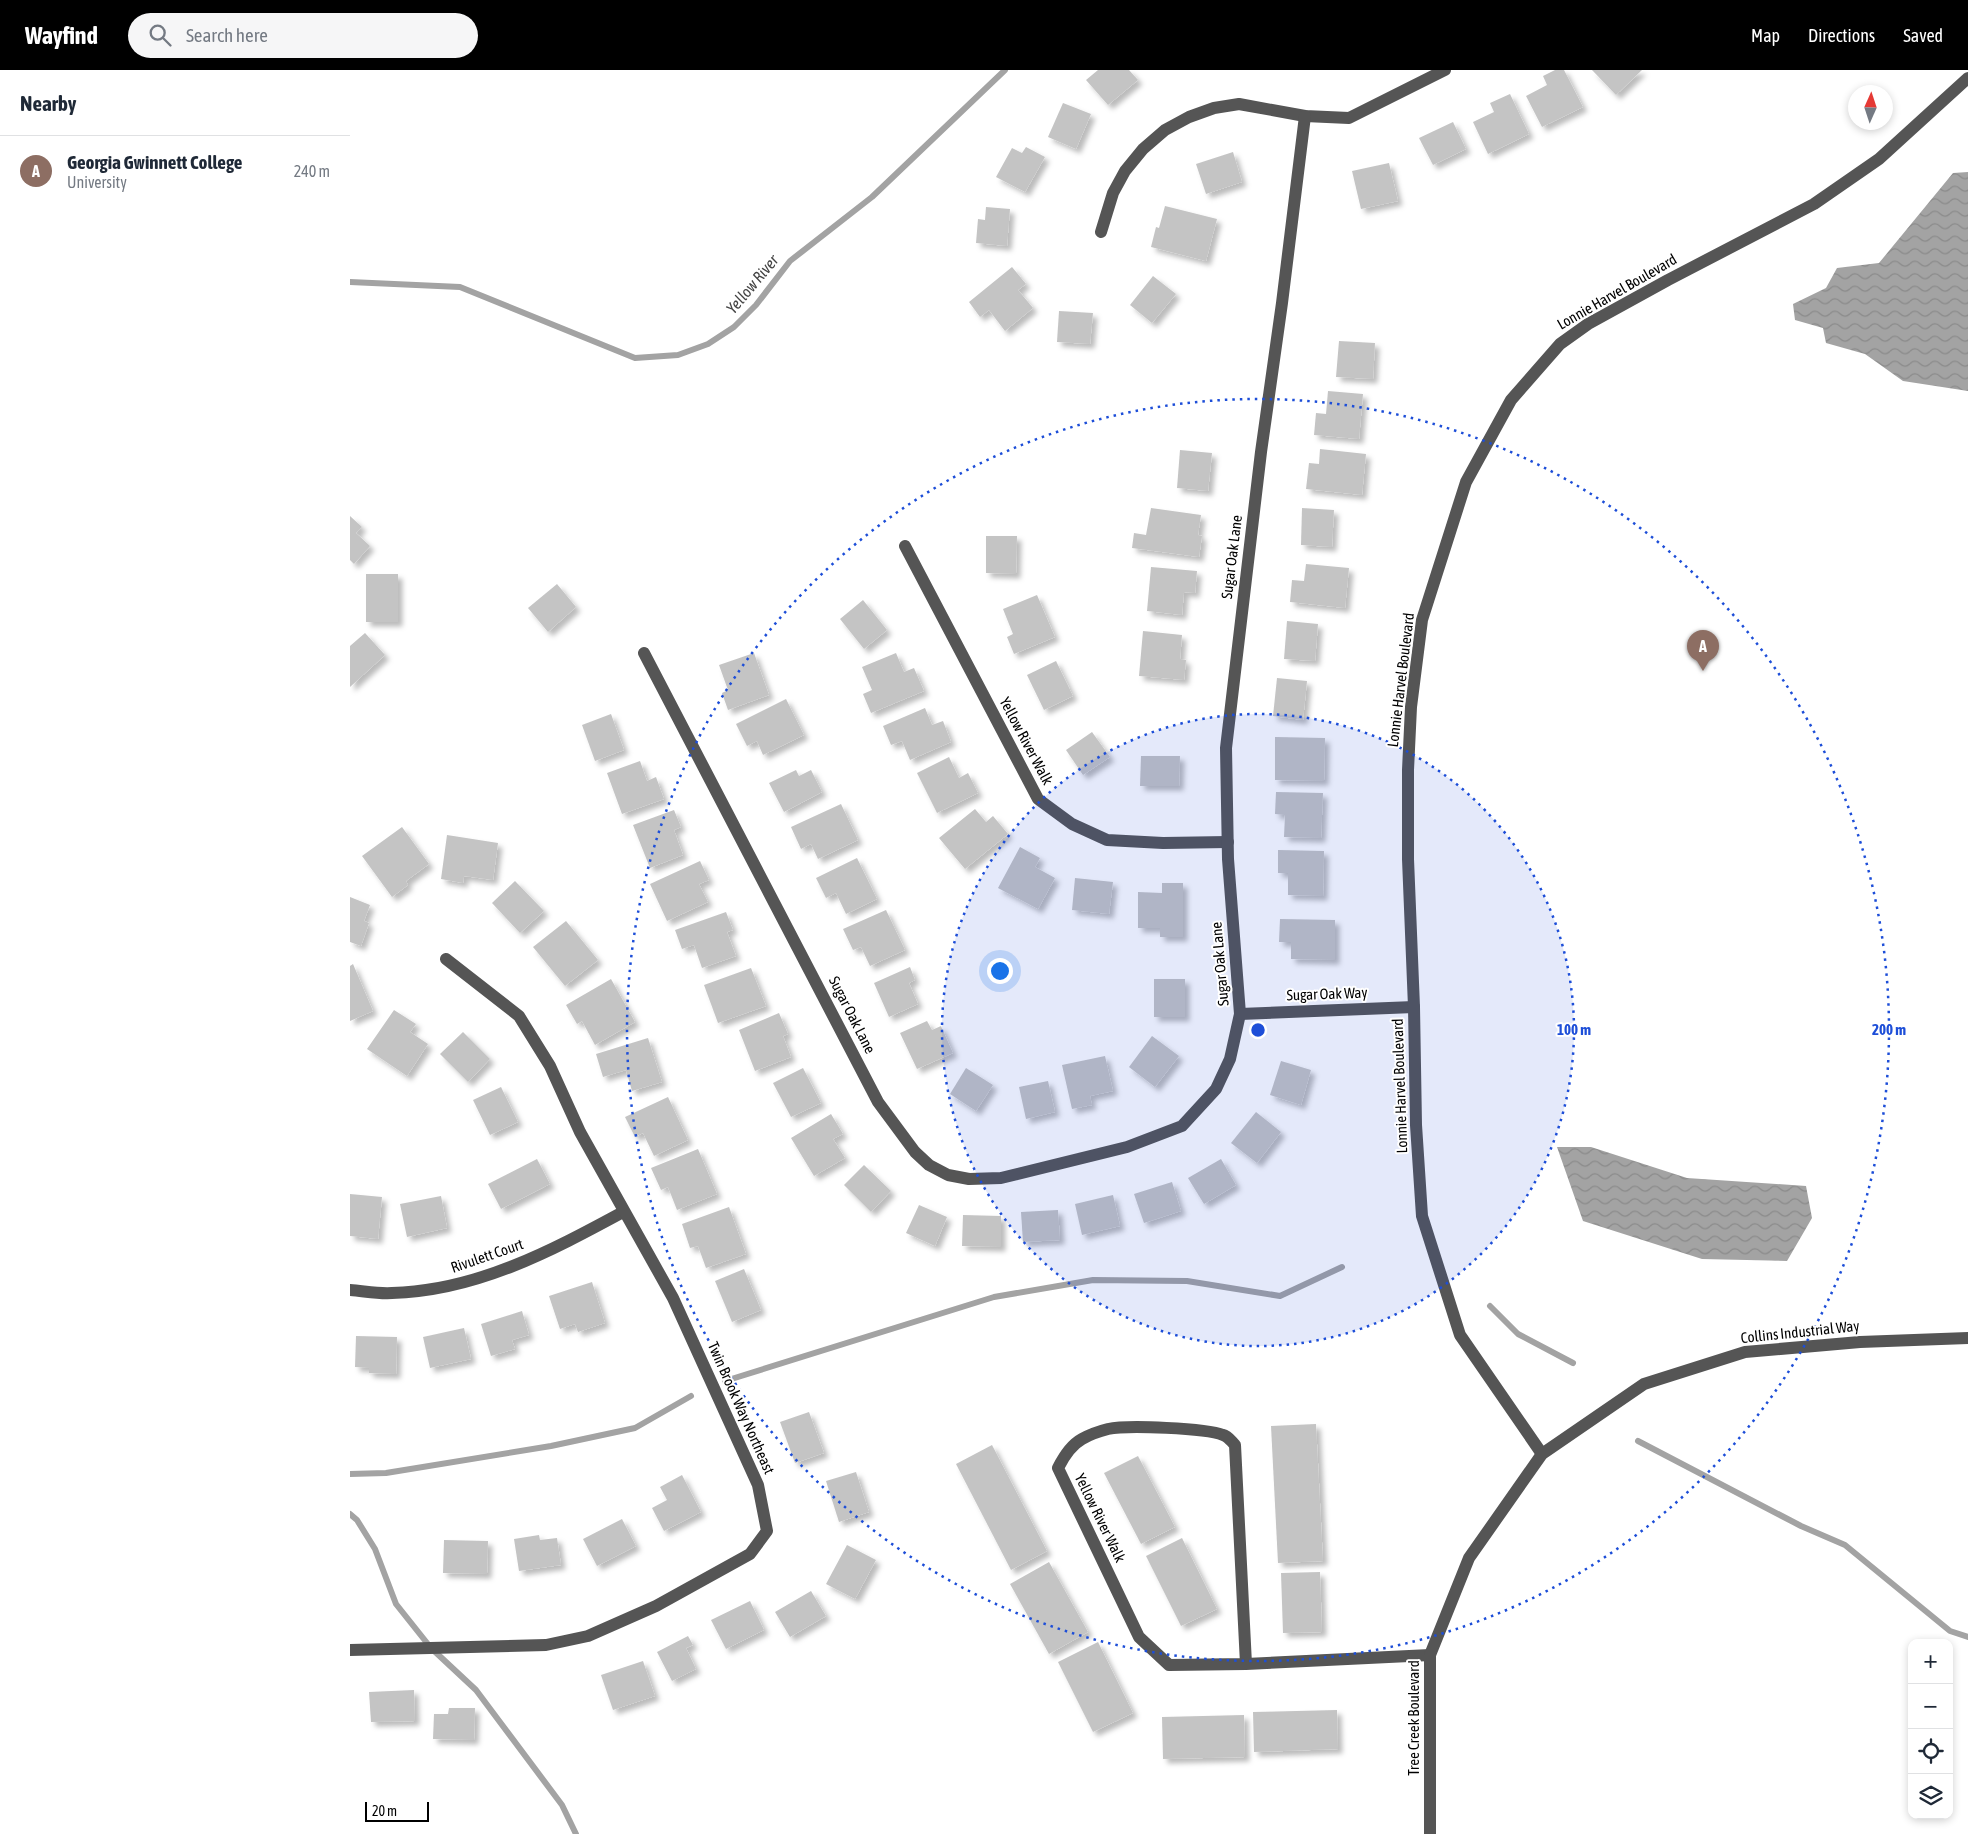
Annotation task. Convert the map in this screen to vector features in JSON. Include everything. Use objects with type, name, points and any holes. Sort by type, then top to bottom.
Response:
[{"type":"street","points":[[1101,232],[1113,194],[1125,171],[1143,149],[1164,130],[1189,116],[1214,108],[1239,104],[1305,116],[1349,118],[1444,70]]},
{"type":"street","name":"Lonnie Harvel Boulevard","points":[[1542,1454],[1460,1335],[1422,1216],[1416,1125],[1414,1007],[1408,859],[1408,770],[1412,707],[1422,620],[1466,482],[1511,400],[1560,344],[1588,324],[1814,204],[1879,159],[1968,78]]},
{"type":"street","name":"Sugar Oak Lane","points":[[644,654],[878,1102],[915,1152],[930,1165],[948,1174],[969,1179],[1001,1178],[1127,1147],[1182,1126],[1216,1089],[1230,1059],[1240,1014],[1228,859],[1226,748],[1261,452],[1305,116]]},
{"type":"street","name":"Yellow River Walk","points":[[905,546],[1038,799],[1072,824],[1107,840],[1163,843],[1228,842]]},
{"type":"street","name":"Twin Brook Way Northeast","points":[[350,1650],[546,1645],[588,1636],[656,1606],[750,1554],[767,1531],[758,1485],[673,1298],[623,1212],[580,1132],[550,1066],[519,1016],[446,959]]},
{"type":"street","name":"Sugar Oak Way","points":[[1240,1014],[1414,1007]]},
{"type":"street","name":"Rivulett Court","points":[[350,1290],[392,1293],[443,1288],[497,1273],[561,1246],[623,1212]]},
{"type":"street","name":"Collins Industrial Way","points":[[1542,1454],[1644,1384],[1745,1352],[1860,1342],[1968,1338]]},
{"type":"street","name":"Yellow River Walk","points":[[1246,1664],[1235,1445],[1226,1435],[1213,1431],[1173,1429],[1109,1429],[1082,1439],[1065,1453],[1058,1468],[1139,1636],[1169,1665],[1246,1664],[1430,1655]]},
{"type":"street","name":"Tree Creek Boulevard","points":[[1430,1834],[1430,1655],[1469,1558],[1542,1454]]},
{"type":"water","points":[[1968,172],[1968,391],[1903,381],[1865,354],[1826,343],[1823,328],[1795,320],[1793,304],[1826,288],[1837,268],[1879,263],[1953,173]]},
{"type":"water","points":[[1557,1147],[1591,1147],[1687,1178],[1806,1186],[1812,1218],[1787,1261],[1702,1259],[1583,1221]]},
{"type":"building","points":[[1098,70],[1129,70],[1138,80],[1108,105],[1086,80]]},
{"type":"building","points":[[1555,70],[1564,70],[1583,107],[1542,127],[1526,96],[1547,85],[1543,76]]},
{"type":"building","points":[[1592,70],[1642,70],[1616,95]]},
{"type":"building","points":[[1510,94],[1529,134],[1488,154],[1473,122],[1494,112],[1490,103]]},
{"type":"building","points":[[1063,103],[1091,114],[1076,149],[1048,137]]},
{"type":"building","points":[[1453,122],[1466,149],[1433,165],[1419,138]]},
{"type":"building","points":[[1026,147],[1045,157],[1025,192],[996,177],[1012,148],[1022,153]]},
{"type":"building","points":[[1233,152],[1242,182],[1206,194],[1196,164]]},
{"type":"building","points":[[1389,163],[1398,201],[1361,209],[1352,171]]},
{"type":"building","points":[[1165,206],[1217,219],[1206,261],[1151,247],[1156,227],[1159,228]]},
{"type":"building","points":[[986,207],[1010,209],[1007,246],[976,243],[978,219],[985,220]]},
{"type":"building","points":[[1012,267],[1026,284],[1018,290],[1033,308],[1005,331],[989,310],[980,317],[969,302]]},
{"type":"building","points":[[1153,276],[1176,294],[1152,323],[1130,305]]},
{"type":"building","points":[[1059,311],[1093,313],[1090,344],[1057,342]]},
{"type":"building","points":[[1339,341],[1375,343],[1373,379],[1336,377]]},
{"type":"building","points":[[1328,391],[1363,394],[1359,439],[1314,435],[1316,413],[1326,414]]},
{"type":"building","points":[[1320,449],[1366,454],[1362,495],[1306,489],[1309,463],[1319,464]]},
{"type":"building","points":[[1180,450],[1212,453],[1208,491],[1177,488]]},
{"type":"building","points":[[1151,508],[1201,515],[1198,535],[1202,536],[1199,557],[1132,548],[1134,533],[1146,535]]},
{"type":"building","points":[[1302,508],[1334,510],[1332,547],[1301,545]]},
{"type":"building","points":[[350,516],[362,527],[356,533],[370,546],[354,564],[350,560]]},
{"type":"building","points":[[986,536],[1017,536],[1016,574],[986,573]]},
{"type":"building","points":[[1306,564],[1349,568],[1345,608],[1290,602],[1292,580],[1304,581]]},
{"type":"building","points":[[1151,567],[1197,571],[1195,593],[1184,592],[1182,615],[1147,611]]},
{"type":"building","points":[[366,574],[398,574],[398,622],[366,622]]},
{"type":"building","points":[[557,584],[576,607],[548,632],[528,608]]},
{"type":"building","points":[[1037,595],[1055,637],[1014,654],[1007,637],[1013,634],[1003,609]]},
{"type":"building","points":[[863,600],[887,630],[864,649],[840,619]]},
{"type":"building","points":[[1287,621],[1318,624],[1315,661],[1284,659]]},
{"type":"building","points":[[1143,631],[1182,635],[1180,659],[1186,660],[1184,680],[1139,676]]},
{"type":"building","points":[[365,633],[385,655],[350,687],[350,646]]},
{"type":"building","points":[[754,653],[769,695],[728,710],[722,693],[728,690],[719,665]]},
{"type":"building","points":[[896,653],[904,672],[914,668],[924,691],[871,713],[863,694],[872,690],[862,667]]},
{"type":"building","points":[[1056,661],[1073,696],[1044,710],[1027,675]]},
{"type":"building","points":[[1277,678],[1307,681],[1303,720],[1273,716]]},
{"type":"building","points":[[786,699],[804,735],[763,755],[757,741],[747,746],[736,724]]},
{"type":"building","points":[[925,708],[932,725],[943,721],[951,742],[910,760],[902,741],[891,745],[883,726]]},
{"type":"building","points":[[611,714],[624,750],[595,761],[582,725]]},
{"type":"building","points":[[1092,732],[1110,757],[1083,775],[1066,750]]},
{"type":"building","points":[[1275,737],[1325,738],[1324,781],[1275,780]]},
{"type":"building","points":[[1141,756],[1180,756],[1179,786],[1140,786]]},
{"type":"building","points":[[949,757],[959,778],[968,773],[978,793],[937,813],[917,773]]},
{"type":"building","points":[[640,761],[647,781],[656,777],[664,799],[622,814],[607,773]]},
{"type":"building","points":[[796,770],[799,776],[811,770],[822,792],[784,812],[769,783]]},
{"type":"building","points":[[1276,792],[1323,793],[1321,838],[1284,837],[1285,815],[1275,814]]},
{"type":"building","points":[[841,804],[858,840],[818,859],[811,844],[801,849],[791,827]]},
{"type":"building","points":[[975,809],[986,822],[993,816],[1008,834],[965,869],[939,838]]},
{"type":"building","points":[[674,810],[681,827],[674,830],[683,855],[650,868],[633,825]]},
{"type":"building","points":[[402,827],[429,864],[406,881],[408,885],[392,897],[362,856]]},
{"type":"building","points":[[447,835],[498,843],[493,880],[464,876],[463,883],[441,879]]},
{"type":"building","points":[[1020,847],[1040,858],[1035,867],[1055,878],[1038,909],[998,888]]},
{"type":"building","points":[[1278,850],[1324,851],[1323,896],[1288,895],[1288,873],[1278,873]]},
{"type":"building","points":[[857,858],[877,899],[846,914],[836,893],[826,898],[816,878]]},
{"type":"building","points":[[700,861],[709,880],[699,884],[708,902],[667,921],[650,884]]},
{"type":"building","points":[[1075,878],[1113,882],[1109,914],[1072,910]]},
{"type":"building","points":[[515,881],[544,911],[520,933],[492,903]]},
{"type":"building","points":[[1162,883],[1183,883],[1183,937],[1160,937],[1160,928],[1138,928],[1138,892],[1162,893]]},
{"type":"building","points":[[350,897],[370,905],[364,921],[369,923],[361,946],[350,942]]},
{"type":"building","points":[[886,910],[905,950],[870,966],[861,947],[853,950],[843,929]]},
{"type":"building","points":[[726,912],[733,930],[727,932],[736,956],[702,968],[694,945],[682,949],[675,930]]},
{"type":"building","points":[[1280,919],[1335,920],[1335,960],[1291,959],[1291,942],[1279,942]]},
{"type":"building","points":[[566,921],[598,960],[565,986],[533,947]]},
{"type":"building","points":[[353,964],[373,1011],[350,1021],[350,966]]},
{"type":"building","points":[[910,967],[915,980],[909,983],[918,1004],[889,1017],[874,983]]},
{"type":"building","points":[[751,968],[766,1006],[718,1023],[704,985]]},
{"type":"building","points":[[611,979],[635,1022],[595,1045],[582,1021],[577,1024],[566,1005]]},
{"type":"building","points":[[1154,979],[1185,979],[1185,1017],[1154,1017]]},
{"type":"building","points":[[394,1010],[416,1024],[410,1032],[428,1044],[407,1076],[367,1049]]},
{"type":"building","points":[[779,1013],[788,1034],[783,1036],[791,1057],[755,1071],[739,1030]]},
{"type":"building","points":[[927,1021],[932,1030],[941,1026],[953,1053],[917,1069],[900,1033]]},
{"type":"building","points":[[463,1032],[490,1059],[468,1082],[440,1054]]},
{"type":"building","points":[[1152,1036],[1179,1056],[1155,1087],[1129,1067]]},
{"type":"building","points":[[648,1038],[662,1082],[632,1091],[626,1070],[603,1077],[596,1054]]},
{"type":"building","points":[[1105,1056],[1113,1091],[1090,1096],[1092,1105],[1072,1109],[1062,1065]]},
{"type":"building","points":[[1281,1061],[1311,1070],[1301,1105],[1270,1095]]},
{"type":"building","points":[[803,1068],[821,1103],[791,1117],[773,1083]]},
{"type":"building","points":[[966,1068],[993,1085],[976,1111],[950,1094]]},
{"type":"building","points":[[1048,1081],[1055,1112],[1026,1119],[1019,1087]]},
{"type":"building","points":[[501,1087],[518,1122],[490,1135],[473,1100]]},
{"type":"building","points":[[668,1097],[688,1140],[654,1156],[643,1133],[635,1137],[625,1117]]},
{"type":"building","points":[[1256,1112],[1281,1132],[1257,1163],[1231,1143]]},
{"type":"building","points":[[831,1114],[843,1134],[833,1139],[845,1158],[814,1176],[791,1138]]},
{"type":"building","points":[[698,1149],[717,1194],[677,1210],[668,1187],[661,1190],[651,1168]]},
{"type":"building","points":[[537,1159],[550,1184],[501,1209],[488,1184]]},
{"type":"building","points":[[1221,1159],[1236,1185],[1204,1204],[1188,1178]]},
{"type":"building","points":[[864,1165],[891,1191],[871,1212],[844,1185]]},
{"type":"building","points":[[1172,1182],[1181,1211],[1144,1223],[1134,1194]]},
{"type":"building","points":[[350,1194],[382,1197],[378,1239],[350,1236]]},
{"type":"building","points":[[1113,1195],[1120,1226],[1082,1235],[1075,1204]]},
{"type":"building","points":[[441,1196],[447,1228],[407,1237],[400,1204]]},
{"type":"building","points":[[919,1205],[947,1217],[935,1246],[906,1233]]},
{"type":"building","points":[[729,1207],[746,1254],[706,1268],[698,1246],[690,1248],[682,1224]]},
{"type":"building","points":[[1058,1210],[1060,1240],[1023,1242],[1021,1212]]},
{"type":"building","points":[[963,1215],[1001,1216],[1001,1247],[962,1246]]},
{"type":"building","points":[[744,1269],[761,1310],[732,1322],[715,1281]]},
{"type":"building","points":[[592,1282],[605,1323],[578,1332],[575,1324],[560,1329],[549,1296]]},
{"type":"building","points":[[522,1311],[529,1335],[512,1340],[515,1349],[491,1356],[481,1324]]},
{"type":"building","points":[[464,1328],[471,1359],[430,1368],[423,1337]]},
{"type":"building","points":[[356,1336],[397,1337],[396,1374],[369,1373],[369,1368],[355,1367]]},
{"type":"building","points":[[809,1412],[824,1453],[795,1463],[780,1422]]},
{"type":"building","points":[[1316,1424],[1323,1561],[1278,1563],[1271,1426]]},
{"type":"building","points":[[992,1445],[1047,1551],[1011,1570],[956,1464]]},
{"type":"building","points":[[1138,1456],[1175,1527],[1141,1544],[1104,1473]]},
{"type":"building","points":[[856,1472],[869,1512],[839,1522],[826,1481]]},
{"type":"building","points":[[682,1475],[701,1512],[664,1531],[652,1508],[667,1500],[660,1487]]},
{"type":"building","points":[[622,1519],[636,1546],[597,1566],[583,1539]]},
{"type":"building","points":[[539,1535],[540,1540],[557,1538],[561,1565],[519,1571],[514,1539]]},
{"type":"building","points":[[1182,1538],[1217,1609],[1181,1626],[1146,1556]]},
{"type":"building","points":[[444,1540],[488,1541],[487,1574],[443,1573]]},
{"type":"building","points":[[847,1545],[876,1560],[855,1599],[826,1584]]},
{"type":"building","points":[[1049,1562],[1088,1632],[1049,1654],[1010,1584]]},
{"type":"building","points":[[1320,1572],[1322,1632],[1283,1633],[1281,1573]]},
{"type":"building","points":[[811,1591],[826,1616],[790,1637],[775,1612]]},
{"type":"building","points":[[750,1601],[764,1630],[726,1649],[711,1620]]},
{"type":"building","points":[[688,1636],[693,1645],[686,1648],[696,1669],[672,1681],[657,1652]]},
{"type":"building","points":[[1098,1642],[1133,1713],[1093,1732],[1058,1662]]},
{"type":"building","points":[[643,1661],[655,1696],[613,1710],[601,1675]]},
{"type":"building","points":[[414,1690],[415,1721],[371,1722],[369,1692]]},
{"type":"building","points":[[449,1708],[475,1708],[474,1740],[433,1739],[434,1714],[448,1714]]},
{"type":"building","points":[[1337,1710],[1338,1749],[1254,1752],[1253,1712]]},
{"type":"building","points":[[1244,1715],[1245,1757],[1163,1759],[1162,1717]]},
{"type":"waterway","name":"Yellow River","points":[[350,282],[460,287],[635,358],[678,355],[708,344],[734,327],[756,305],[790,261],[872,197],[1005,70]]},
{"type":"waterway","points":[[725,1381],[994,1297],[1093,1280],[1187,1281],[1280,1296],[1342,1267]]},
{"type":"waterway","points":[[1490,1306],[1518,1334],[1573,1363]]},
{"type":"waterway","points":[[350,1474],[386,1473],[551,1446],[635,1428],[691,1396]]},
{"type":"waterway","points":[[1638,1441],[1801,1526],[1845,1545],[1950,1631],[1968,1637]]},
{"type":"waterway","points":[[350,1514],[357,1520],[375,1549],[396,1604],[431,1648],[476,1690],[562,1805],[576,1834]]},
{"type":"place","name":"Georgia Gwinnett College","points":[[1703,671]]}]
